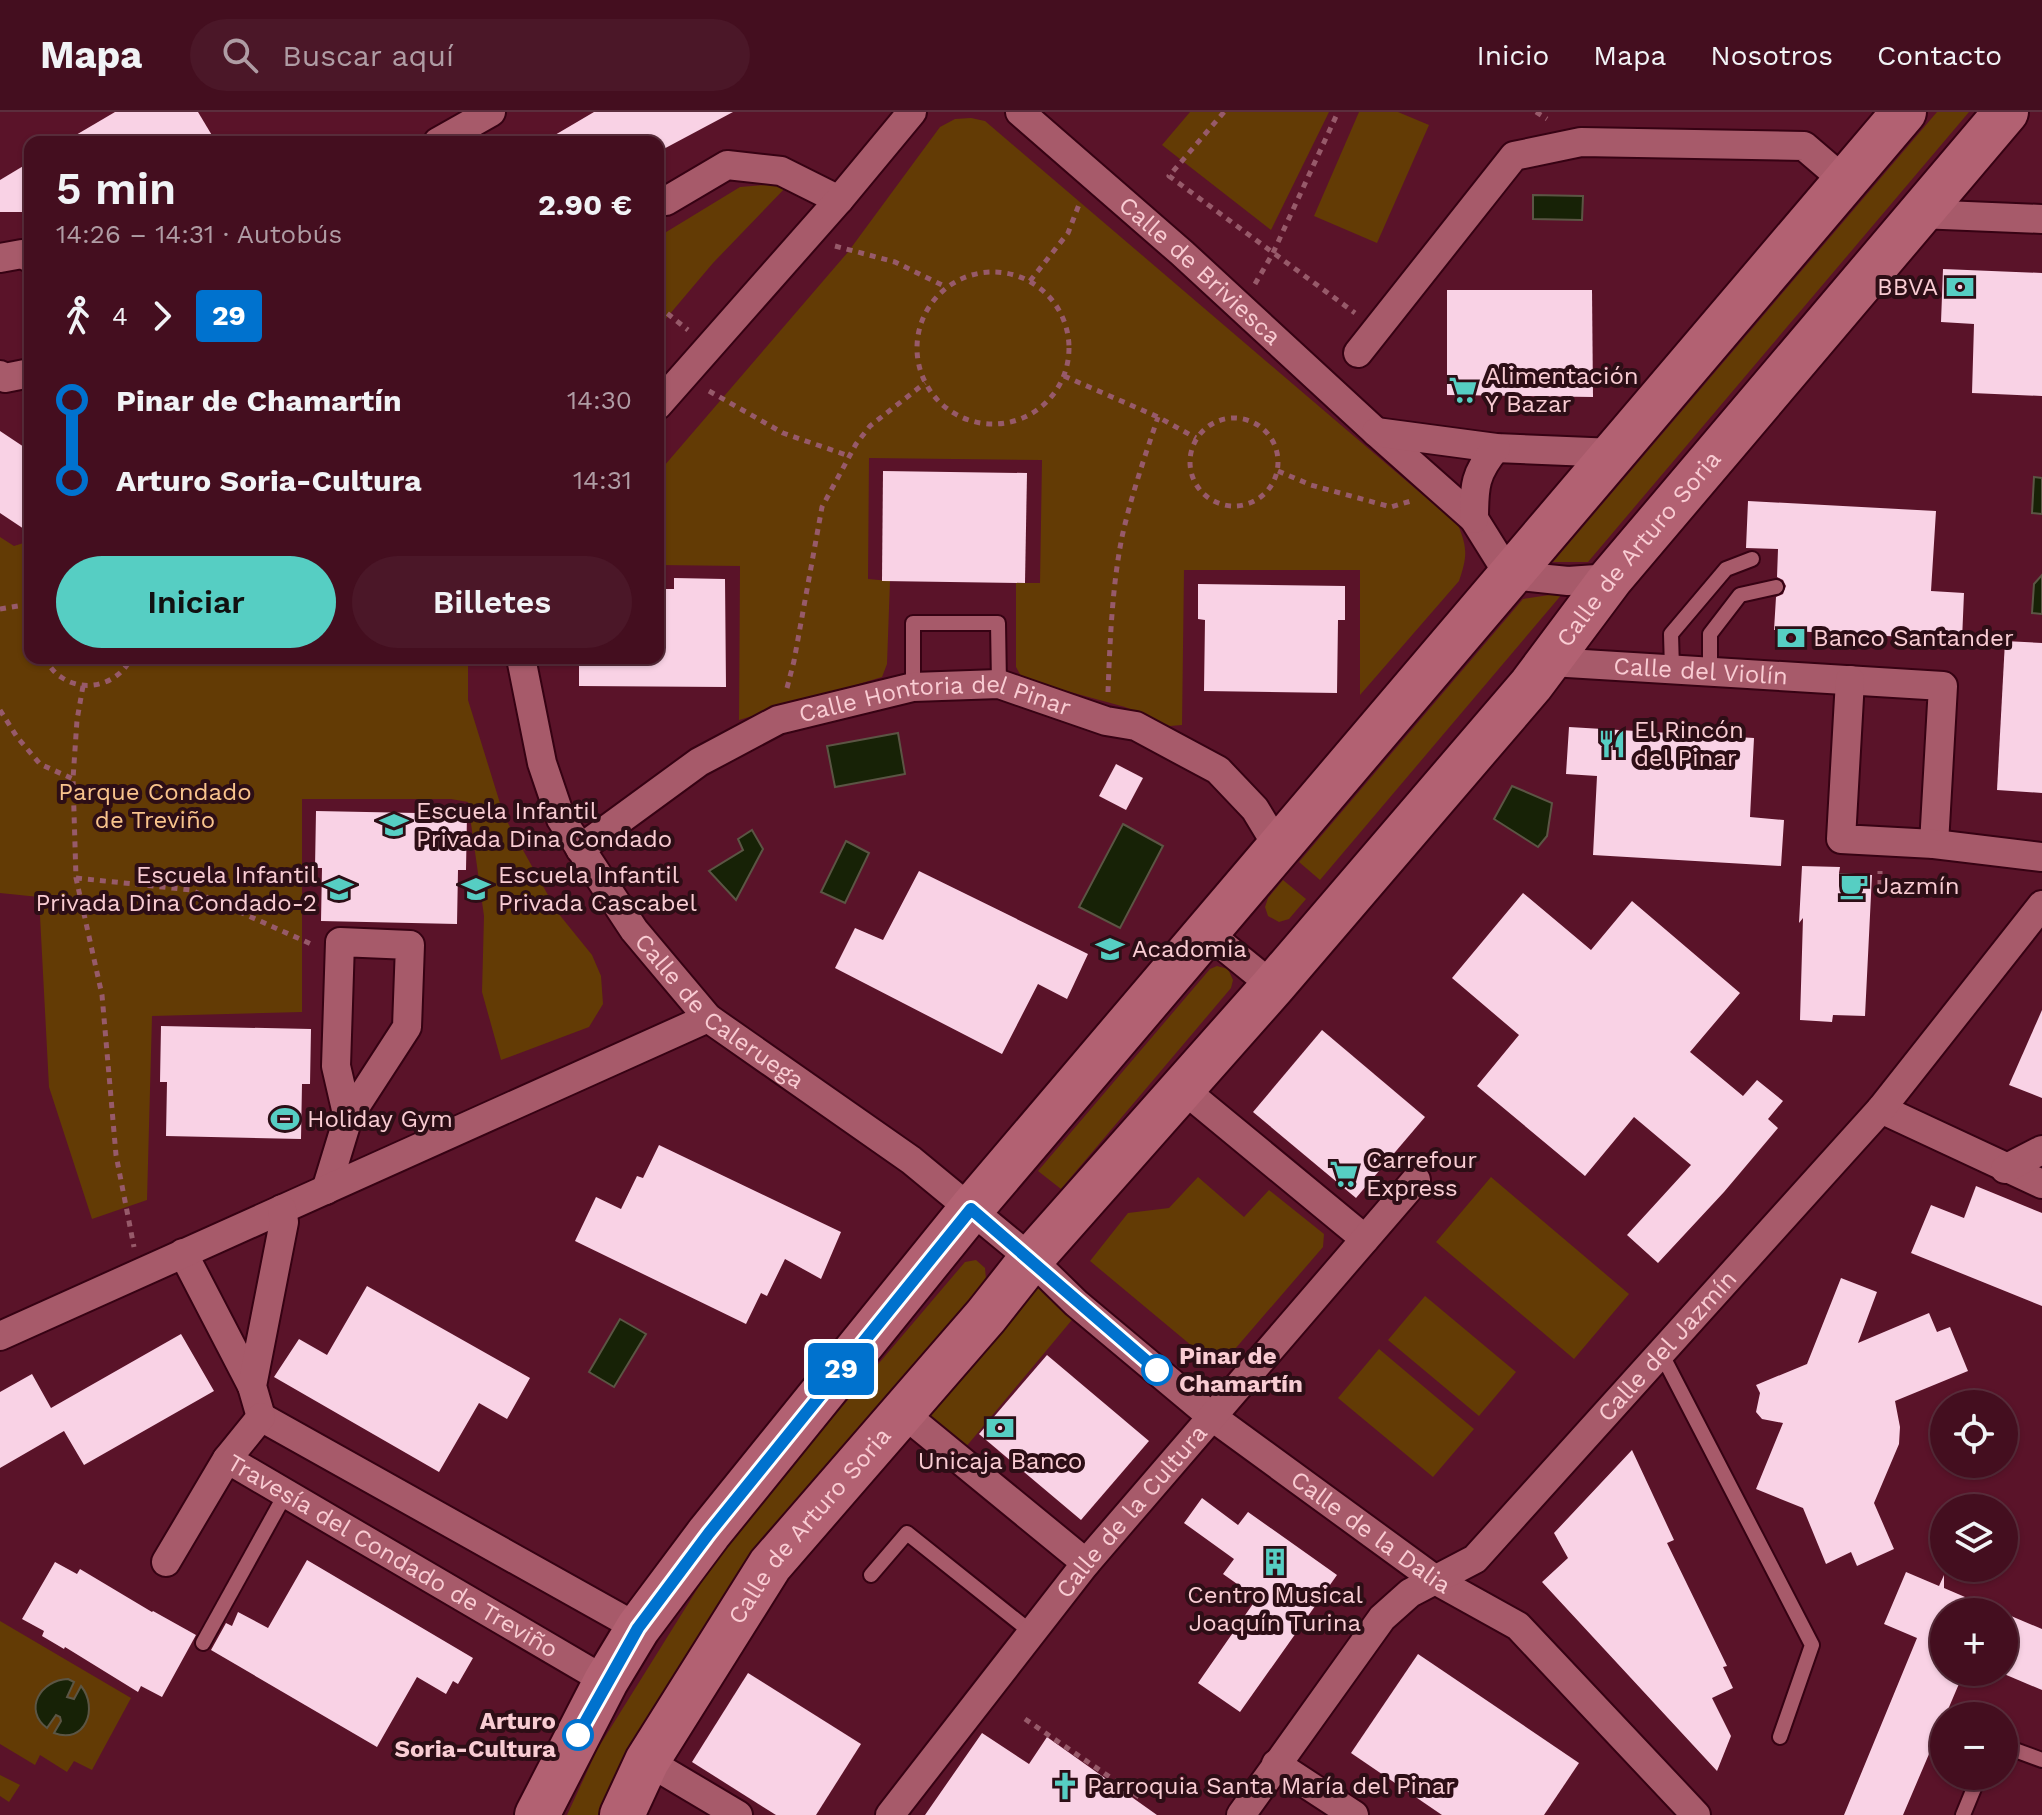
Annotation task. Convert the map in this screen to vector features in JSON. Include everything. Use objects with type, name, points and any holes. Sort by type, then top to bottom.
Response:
[{"type":"main road","points":[[537,1815],[606,1681],[638,1628],[709,1533],[971,1209],[1904,112]]},
{"type":"main road","name":"Calle de Arturo Soria","points":[[622,1815],[647,1761],[770,1565],[903,1413],[1031,1259],[1273,986],[1551,662],[1611,578],[2006,112]]},
{"type":"street","points":[[449,136],[491,112]]},
{"type":"street","points":[[664,398],[839,200],[912,112]]},
{"type":"street","name":"Calle de Briviesca","points":[[1020,112],[1099,179],[1474,519],[1509,575]]},
{"type":"street","points":[[1358,353],[1514,156],[1581,142],[1804,146],[1846,182]]},
{"type":"street","points":[[666,201],[727,165],[781,171],[839,200]]},
{"type":"street","points":[[1919,214],[2042,219]]},
{"type":"street","points":[[0,258],[24,255]]},
{"type":"street","points":[[0,375],[5,378],[24,374]]},
{"type":"street","points":[[1376,432],[1496,448],[1615,453]]},
{"type":"street","points":[[1474,519],[1474,490],[1480,468],[1496,448]]},
{"type":"street","points":[[1509,575],[1568,581],[1611,578]]},
{"type":"street","name":"Calle del Violín","points":[[1551,662],[1943,686],[1934,844]]},
{"type":"street","name":"Calle de Caleruega","points":[[522,664],[542,763],[561,819],[634,930],[708,1018],[911,1160],[971,1209]]},
{"type":"street","points":[[1850,680],[1841,839],[1934,844],[2042,857]]},
{"type":"street","name":"Calle Hontoria del Pinar","points":[[580,849],[699,762],[778,720],[913,687],[999,684],[1106,721],[1136,726],[1218,770],[1255,809],[1278,847]]},
{"type":"street","name":"Calle del Jazmín","points":[[1241,1815],[1382,1618],[1410,1593],[1475,1559],[1881,1109],[2042,905]]},
{"type":"street","points":[[1205,931],[1273,986]]},
{"type":"street","points":[[326,1190],[348,1118],[407,1027],[410,945],[340,942],[336,1066],[348,1118]]},
{"type":"street","points":[[3,1328],[143,1271],[708,1018]]},
{"type":"street","points":[[1182,1088],[1365,1239]]},
{"type":"street","points":[[1881,1109],[2042,1184]]},
{"type":"street","points":[[2005,1169],[2042,1150]]},
{"type":"street","name":"Calle de la Cultura","points":[[890,1815],[1086,1563],[1416,1180]]},
{"type":"street","points":[[252,1386],[284,1222],[282,1209]]},
{"type":"street","points":[[971,1209],[1031,1259]]},
{"type":"street","points":[[183,1253],[252,1386],[261,1417]]},
{"type":"street","name":"Calle de la Dalia","points":[[1031,1259],[1076,1303],[1211,1416],[1437,1581],[1518,1626],[1696,1815]]},
{"type":"street","points":[[903,1413],[1086,1563]]},
{"type":"street","name":"Travesía del Condado de Treviño","points":[[606,1681],[227,1459],[261,1417],[638,1628]]},
{"type":"street","points":[[166,1562],[227,1459]]},
{"type":"street","points":[[647,1761],[738,1815]]},
{"type":"street","points":[[1276,1764],[1354,1815]]},
{"type":"lane","points":[[1672,669],[1671,634],[1726,569],[1752,559]]},
{"type":"lane","points":[[1710,672],[1710,634],[1725,614],[1740,595],[1776,587]]},
{"type":"lane","points":[[913,687],[913,623],[998,623],[999,684]]},
{"type":"lane","points":[[1660,1351],[1812,1645],[1780,1737]]},
{"type":"lane","points":[[203,1643],[286,1493]]},
{"type":"lane","points":[[871,1575],[907,1533],[1031,1632]]},
{"type":"lane","points":[[2018,1751],[2042,1760]]},
{"type":"lane","points":[[1963,1815],[1973,1790]]},
{"type":"path","points":[[1224,112],[1169,176],[1377,329]]},
{"type":"path","points":[[1273,253],[1338,112]]},
{"type":"path","points":[[1030,281],[1068,233],[1081,201],[1099,179]]},
{"type":"path","points":[[806,237],[895,262],[946,287]]},
{"type":"path","points":[[1001,272],[1030,281],[1054,302],[1066,323],[1070,349],[1064,376],[1052,397],[1035,412],[1012,422],[983,424],[957,416],[940,403],[925,383],[917,361],[918,332],[931,304],[946,287],[971,275],[1001,272]]},
{"type":"path","points":[[664,311],[709,347]]},
{"type":"path","points":[[684,376],[783,433],[849,456]]},
{"type":"path","points":[[1064,376],[1158,417],[1196,438]]},
{"type":"path","points":[[778,720],[794,661],[822,507],[849,456],[870,426],[925,383]]},
{"type":"path","points":[[1106,721],[1111,626],[1122,540],[1158,417]]},
{"type":"path","points":[[1233,418],[1257,423],[1275,445],[1278,471],[1269,490],[1250,504],[1220,505],[1206,497],[1192,476],[1189,461],[1196,438],[1216,421],[1233,418]]},
{"type":"path","points":[[1278,471],[1311,485],[1391,507],[1419,499]]},
{"type":"path","points":[[0,609],[24,605]]},
{"type":"path","points":[[49,664],[58,676],[83,686],[107,683],[127,664]]},
{"type":"path","points":[[83,686],[73,779],[76,878],[102,995],[123,1200],[143,1271]]},
{"type":"path","points":[[0,710],[17,737],[40,764],[73,779]]},
{"type":"path","points":[[76,878],[191,890],[340,957]]},
{"type":"path","points":[[1025,1719],[1139,1797]]},
{"type":"green space","points":[[1190,112],[1329,112],[1271,230],[1162,145]]},
{"type":"green space","points":[[1359,112],[1398,112],[1429,125],[1377,243],[1314,216]]},
{"type":"green space","points":[[1937,112],[1969,112],[1588,562],[1553,562]]},
{"type":"green space","points":[[955,119],[985,121],[1458,525],[1465,553],[1459,581],[1360,695],[1360,570],[1184,570],[1182,725],[1170,726],[1125,707],[1030,681],[1021,676],[1016,667],[1016,583],[1040,583],[1042,460],[869,458],[868,579],[890,581],[887,664],[882,677],[739,720],[740,566],[664,565],[664,466],[848,252],[940,127]]},
{"type":"green space","points":[[790,183],[713,263],[664,321],[664,233],[740,187]]},
{"type":"green space","name":"Parque Condado de Treviño","points":[[0,537],[14,546],[24,543],[24,664],[468,664],[468,700],[504,816],[558,913],[592,955],[601,976],[603,1004],[589,1027],[501,1060],[482,992],[484,916],[468,802],[451,799],[302,799],[302,1012],[152,1016],[147,1200],[92,1219],[49,1087],[39,897],[0,893]]},
{"type":"green space","points":[[1563,593],[1320,880],[1299,862],[1523,599]]},
{"type":"green space","points":[[1283,880],[1306,899],[1289,919],[1279,922],[1268,916],[1265,907],[1268,898]]},
{"type":"green space","points":[[1217,966],[1228,969],[1233,980],[1231,988],[1061,1189],[1038,1171],[1210,969]]},
{"type":"green space","points":[[1198,1177],[1244,1217],[1269,1190],[1324,1234],[1323,1247],[1235,1349],[1198,1351],[1090,1261],[1128,1213],[1169,1208]]},
{"type":"green space","points":[[1491,1177],[1629,1294],[1574,1359],[1436,1242]]},
{"type":"green space","points":[[976,1260],[985,1268],[986,1279],[751,1559],[626,1760],[600,1815],[567,1815],[598,1748],[726,1543],[965,1262]]},
{"type":"green space","points":[[1033,1278],[1076,1315],[965,1448],[921,1414]]},
{"type":"green space","points":[[1425,1296],[1516,1372],[1479,1416],[1388,1340]]},
{"type":"green space","points":[[1379,1349],[1474,1429],[1433,1477],[1338,1398]]},
{"type":"green space","points":[[0,1621],[131,1698],[92,1770],[74,1761],[67,1772],[40,1755],[35,1765],[0,1744]]},
{"type":"green space","points":[[0,1775],[20,1785],[9,1802],[0,1796]]},
{"type":"shaded area","points":[[1533,195],[1583,196],[1582,220],[1533,219]]},
{"type":"shaded area","points":[[2034,477],[2042,478],[2042,514],[2032,513]]},
{"type":"shaded area","points":[[2042,575],[2042,614],[2032,613],[2034,584]]},
{"type":"shaded area","points":[[898,733],[905,774],[835,787],[827,746]]},
{"type":"shaded area","points":[[1512,786],[1552,803],[1547,836],[1538,847],[1494,819]]},
{"type":"shaded area","points":[[1123,824],[1163,846],[1120,928],[1079,907]]},
{"type":"shaded area","points":[[752,830],[763,849],[736,900],[709,871],[743,850],[738,839]]},
{"type":"shaded area","points":[[846,841],[869,853],[845,903],[821,892]]},
{"type":"shaded area","points":[[620,1319],[646,1334],[614,1387],[589,1372]]},
{"type":"shaded area","points":[[68,1679],[74,1682],[67,1697],[74,1699],[81,1686],[89,1704],[89,1714],[81,1729],[65,1735],[54,1733],[60,1717],[56,1715],[47,1728],[36,1713],[36,1705],[43,1690]]},
{"type":"building","points":[[115,112],[198,112],[212,136],[74,136]]},
{"type":"building","points":[[594,112],[733,112],[664,149],[664,136],[553,136]]},
{"type":"building","points":[[24,166],[24,212],[0,212],[0,180]]},
{"type":"building","points":[[1943,269],[2042,273],[2042,396],[1972,393],[1974,324],[1941,322]]},
{"type":"building","points":[[1447,290],[1592,290],[1593,397],[1447,395]]},
{"type":"building","points":[[0,431],[24,447],[24,529],[0,513]]},
{"type":"building","points":[[883,471],[1027,473],[1025,583],[882,581]]},
{"type":"building","points":[[1748,501],[1936,511],[1931,591],[1964,593],[1962,640],[1774,630],[1776,597],[1783,594],[1786,586],[1777,577],[1778,549],[1746,548]]},
{"type":"building","points":[[674,578],[725,579],[726,687],[579,686],[579,664],[664,664],[664,589],[674,589]]},
{"type":"building","points":[[1198,584],[1345,586],[1345,620],[1338,620],[1337,693],[1204,691],[1205,620],[1198,619]]},
{"type":"building","points":[[2005,641],[2042,643],[2042,793],[1997,790]]},
{"type":"building","points":[[1569,727],[1754,738],[1750,817],[1784,820],[1781,866],[1593,855],[1597,776],[1566,774]]},
{"type":"building","points":[[1116,764],[1143,778],[1126,810],[1099,796]]},
{"type":"building","points":[[316,811],[467,814],[466,870],[458,870],[457,924],[321,921],[322,868],[315,868]]},
{"type":"building","points":[[1802,866],[1840,867],[1839,873],[1872,875],[1865,1016],[1833,1015],[1832,1022],[1800,1020]]},
{"type":"building","points":[[919,871],[1088,954],[1067,999],[1038,984],[1002,1054],[835,968],[855,928],[883,940]]},
{"type":"building","points":[[1523,893],[1591,950],[1632,901],[1740,993],[1690,1052],[1743,1096],[1757,1080],[1783,1101],[1768,1119],[1778,1128],[1658,1263],[1627,1235],[1691,1165],[1634,1117],[1585,1176],[1477,1086],[1519,1035],[1452,978]]},
{"type":"building","points":[[2042,1010],[2042,1098],[2009,1085]]},
{"type":"building","points":[[161,1026],[311,1029],[310,1084],[302,1084],[301,1139],[166,1136],[167,1082],[160,1082]]},
{"type":"building","points":[[1322,1030],[1425,1117],[1356,1198],[1253,1112]]},
{"type":"building","points":[[659,1145],[841,1232],[821,1279],[785,1259],[767,1296],[761,1293],[746,1324],[575,1241],[596,1197],[621,1209],[637,1176],[643,1178]]},
{"type":"building","points":[[1976,1186],[2042,1213],[2042,1306],[1911,1253],[1931,1205],[1964,1218]]},
{"type":"building","points":[[1841,1278],[1877,1292],[1858,1343],[1929,1313],[1937,1332],[1950,1327],[1968,1371],[1895,1401],[1900,1427],[1899,1444],[1874,1503],[1894,1549],[1857,1566],[1851,1552],[1826,1564],[1803,1508],[1756,1489],[1783,1423],[1762,1419],[1756,1412],[1760,1393],[1756,1385],[1807,1364]]},
{"type":"building","points":[[367,1286],[530,1378],[507,1419],[479,1403],[439,1472],[274,1377],[299,1339],[327,1355]]},
{"type":"building","points":[[181,1334],[214,1391],[84,1465],[64,1431],[0,1468],[0,1392],[32,1374],[51,1408]]},
{"type":"building","points":[[1047,1355],[1149,1441],[1081,1520],[979,1434]]},
{"type":"building","points":[[1632,1450],[1674,1540],[1667,1543],[1727,1666],[1723,1667],[1733,1688],[1712,1698],[1731,1736],[1717,1771],[1542,1582],[1568,1558],[1554,1533]]},
{"type":"building","name":"Centro Musical Joaquín Turina","points":[[1202,1498],[1238,1525],[1248,1512],[1337,1575],[1240,1712],[1198,1683],[1257,1598],[1223,1574],[1234,1559],[1184,1523]]},
{"type":"building","points":[[307,1560],[473,1658],[458,1684],[453,1681],[446,1694],[417,1677],[377,1747],[211,1650],[226,1623],[232,1626],[238,1612],[268,1628]]},
{"type":"building","points":[[55,1562],[77,1574],[80,1569],[196,1635],[162,1697],[141,1686],[138,1692],[42,1636],[44,1631],[22,1619]]},
{"type":"building","points":[[1906,1572],[1939,1586],[1944,1582],[1944,1588],[1967,1598],[1930,1598],[1930,1686],[1958,1686],[1951,1702],[1930,1702],[1930,1752],[1903,1815],[1844,1815],[1917,1638],[1884,1624]]},
{"type":"building","points":[[2018,1619],[2042,1629],[2042,1690],[2018,1680]]},
{"type":"building","points":[[1418,1654],[1579,1763],[1544,1815],[1442,1815],[1351,1753]]},
{"type":"building","points":[[748,1673],[861,1744],[816,1815],[776,1815],[692,1762]]},
{"type":"building","points":[[982,1733],[1029,1764],[1047,1737],[1157,1815],[925,1815]]},
{"type":"bus line","name":"29","points":[[578,1735],[638,1628],[709,1533],[971,1209],[1157,1370]]},
{"type":"place","name":"BBVA","points":[[1960,287]]},
{"type":"place","name":"Alimentación Y Bazar","points":[[1463,390]]},
{"type":"place","name":"Banco Santander","points":[[1791,638]]},
{"type":"place","name":"El Rincón del Pinar","points":[[1612,744]]},
{"type":"place","name":"Escuela Infantil Privada Dina Condado","points":[[394,825]]},
{"type":"place","name":"Jazmín","points":[[1854,886]]},
{"type":"place","name":"Escuela Infantil Privada Dina Condado-2","points":[[339,889]]},
{"type":"place","name":"Escuela Infantil Privada Cascabel","points":[[476,889]]},
{"type":"place","name":"Acadomia","points":[[1110,949]]},
{"type":"place","name":"Holiday Gym","points":[[285,1119]]},
{"type":"place","name":"Carrefour Express","points":[[1344,1174]]},
{"type":"place","name":"Pinar de Chamartín","points":[[1157,1370]]},
{"type":"place","name":"Unicaja Banco","points":[[1000,1428]]},
{"type":"place","name":"Centro Musical Joaquín Turina","points":[[1275,1562]]},
{"type":"place","name":"Arturo Soria-Cultura","points":[[578,1735]]},
{"type":"place","name":"Parroquia Santa María del Pinar","points":[[1065,1786]]}]
